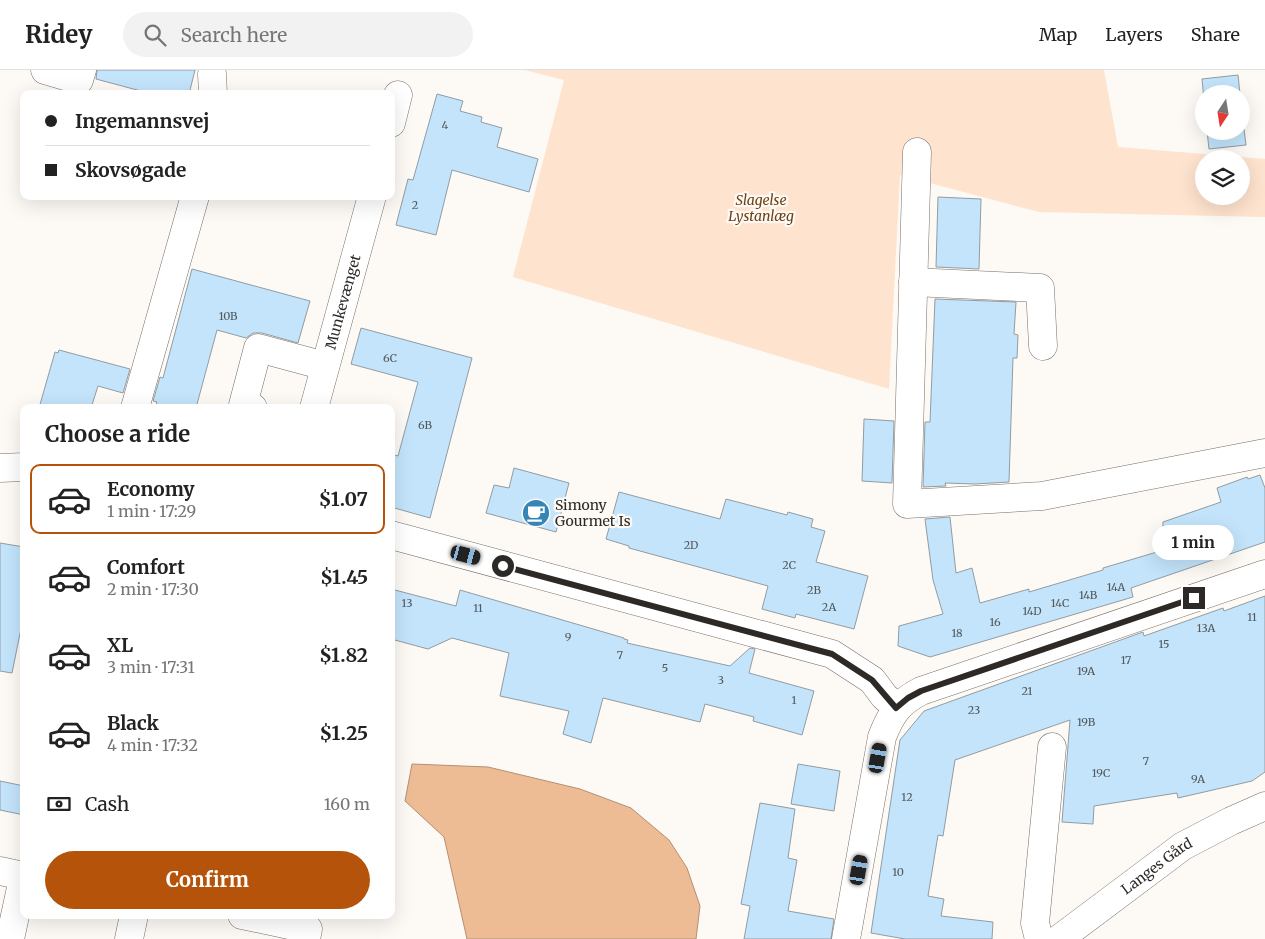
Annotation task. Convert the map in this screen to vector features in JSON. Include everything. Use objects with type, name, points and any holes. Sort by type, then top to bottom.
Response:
[{"type":"street","points":[[44,70],[79,80],[82,70]]},
{"type":"street","points":[[395,107],[398,95]]},
{"type":"street","points":[[917,152],[907,504],[1042,496],[1265,453]]},
{"type":"street","points":[[136,404],[194,200]]},
{"type":"street","name":"Munkevænget","points":[[315,404],[371,200]]},
{"type":"street","points":[[913,282],[1040,288],[1043,346]]},
{"type":"street","points":[[243,404],[258,348],[326,366]]},
{"type":"street","points":[[0,468],[20,467]]},
{"type":"street","points":[[395,536],[832,654],[872,680],[896,708]]},
{"type":"street","points":[[846,939],[882,738],[896,708],[908,698],[921,691],[1265,574]]},
{"type":"street","points":[[1039,939],[1035,923],[1052,746]]},
{"type":"street","name":"Langes Gård","points":[[1059,939],[1184,846],[1231,821],[1265,806]]},
{"type":"street","points":[[0,871],[20,874]]},
{"type":"street","points":[[10,939],[20,893]]},
{"type":"street","points":[[129,939],[133,919]]},
{"type":"street","points":[[261,919],[308,929],[306,939]]},
{"type":"green space","name":"Slagelse Lystanlæg","points":[[525,70],[1104,70],[1118,147],[1195,153],[1195,205],[1250,205],[1250,158],[1265,159],[1265,217],[1039,212],[900,175],[889,389],[513,277],[564,80]]},
{"type":"shaded area","points":[[412,764],[488,767],[580,789],[631,808],[669,840],[687,868],[700,906],[696,939],[467,939],[444,837],[405,801]]},
{"type":"building","points":[[97,70],[195,70],[190,90],[137,90],[96,79]]},
{"type":"building","points":[[1238,75],[1239,85],[1203,85],[1202,79]]},
{"type":"building","points":[[437,94],[463,101],[460,111],[482,117],[481,122],[502,128],[497,147],[538,159],[529,192],[452,170],[436,235],[396,225],[408,179],[413,180]]},
{"type":"building","points":[[1208,140],[1245,140],[1246,145],[1209,149]]},
{"type":"building","points":[[938,197],[981,199],[979,269],[936,267]]},
{"type":"building","points":[[192,269],[310,301],[298,343],[262,333],[253,333],[246,338],[217,330],[197,404],[156,404],[157,402],[153,401],[160,377],[163,378]]},
{"type":"building","points":[[935,299],[1016,302],[1014,334],[1018,335],[1017,358],[1013,358],[1009,482],[945,483],[946,486],[923,487],[925,422],[930,422]]},
{"type":"building","points":[[361,328],[472,358],[430,518],[395,508],[395,455],[398,456],[418,382],[351,364]]},
{"type":"building","points":[[59,350],[130,369],[123,393],[98,386],[92,404],[40,404],[55,352],[58,353]]},
{"type":"building","points":[[864,419],[894,421],[892,483],[862,481]]},
{"type":"building","points":[[514,468],[569,483],[556,532],[486,513],[494,485],[509,488]]},
{"type":"building","points":[[1260,475],[1265,488],[1265,542],[1131,588],[1133,597],[930,657],[898,646],[899,626],[943,614],[933,580],[925,519],[950,517],[956,573],[972,568],[980,603],[1029,589],[1029,592],[1167,549],[1167,547],[1162,547],[1163,522],[1221,502],[1217,488],[1247,477],[1248,479]]},
{"type":"building","points":[[619,492],[720,519],[726,499],[787,515],[788,512],[813,519],[811,527],[825,531],[816,562],[868,576],[854,629],[796,614],[795,618],[762,609],[768,586],[629,548],[629,546],[606,539]]},
{"type":"building","points":[[0,543],[20,546],[20,634],[12,673],[0,671]]},
{"type":"building","points":[[395,590],[456,606],[460,590],[624,638],[628,640],[627,643],[730,666],[750,648],[755,649],[749,673],[814,691],[802,735],[753,721],[754,717],[705,704],[700,722],[603,698],[591,743],[563,734],[569,711],[500,696],[509,653],[452,638],[428,649],[395,640]]},
{"type":"building","points":[[1265,596],[1265,772],[1252,781],[1178,798],[1177,793],[1094,806],[1093,824],[1062,822],[1070,720],[955,760],[943,836],[938,835],[928,896],[944,899],[941,916],[993,922],[992,939],[905,939],[871,933],[900,740],[924,711],[1143,632],[1144,636],[1223,608],[1224,611]]},
{"type":"building","points":[[798,764],[840,771],[834,811],[791,804]]},
{"type":"building","points":[[0,781],[20,785],[20,814],[0,810]]},
{"type":"building","points":[[760,803],[795,809],[788,858],[797,860],[788,911],[834,919],[831,939],[744,939],[750,906],[741,904]]},
{"type":"place","name":"Simony Gourmet Is","points":[[536,513]]},
{"type":"route","points":[[503,566],[832,654],[872,680],[896,708],[908,698],[921,691],[1194,598]]}]
